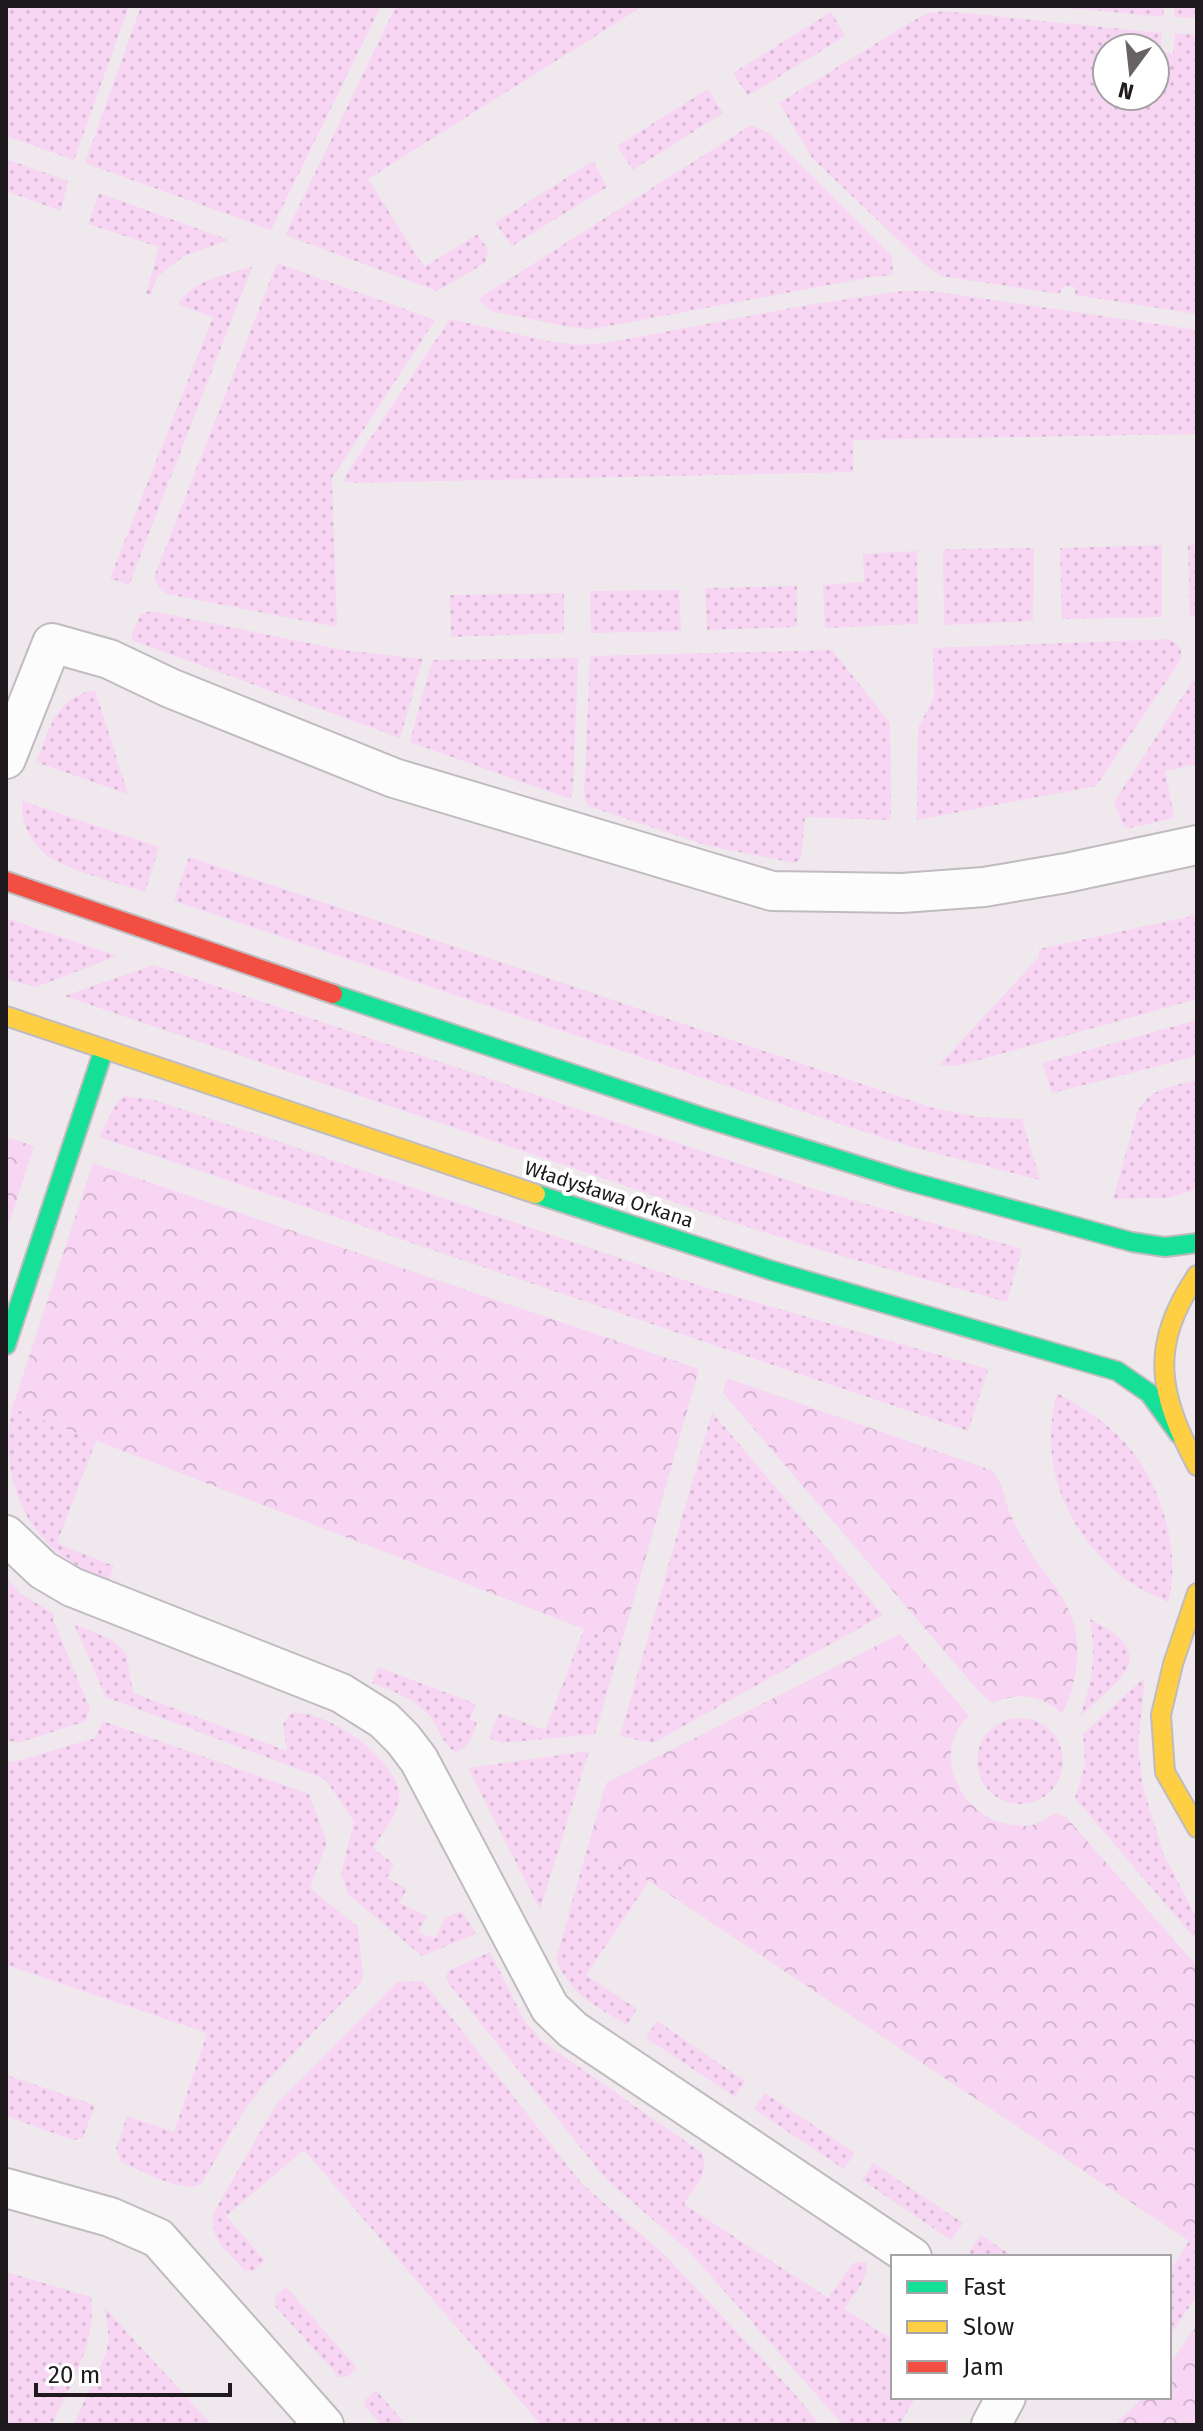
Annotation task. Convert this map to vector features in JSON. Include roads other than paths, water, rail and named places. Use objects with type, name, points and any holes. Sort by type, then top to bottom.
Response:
[{"type":"street","points":[[6,881],[145,931],[688,1112],[908,1181],[1132,1242],[1165,1247],[1197,1243]]},
{"type":"street","name":"Władysława Orkana","points":[[6,1016],[329,1126],[755,1265],[1117,1371],[1149,1393],[1179,1434]]},
{"type":"street","points":[[6,1345],[104,1049]]},
{"type":"street","points":[[1197,1275],[1175,1310],[1164,1344],[1163,1381],[1179,1434],[1197,1466]]},
{"type":"street","points":[[1196,1824],[1165,1772],[1161,1715],[1173,1664],[1197,1593]]},
{"type":"lane","points":[[6,759],[52,643],[109,659],[170,688],[394,778],[772,891],[902,893],[984,887],[1197,845]]},
{"type":"lane","points":[[6,1535],[43,1570],[72,1587],[341,1693],[384,1720],[419,1760],[550,2008],[573,2030],[909,2255]]},
{"type":"lane","points":[[6,2188],[110,2217],[158,2238],[324,2425]]},
{"type":"lane","points":[[991,2425],[1005,2399]]}]
